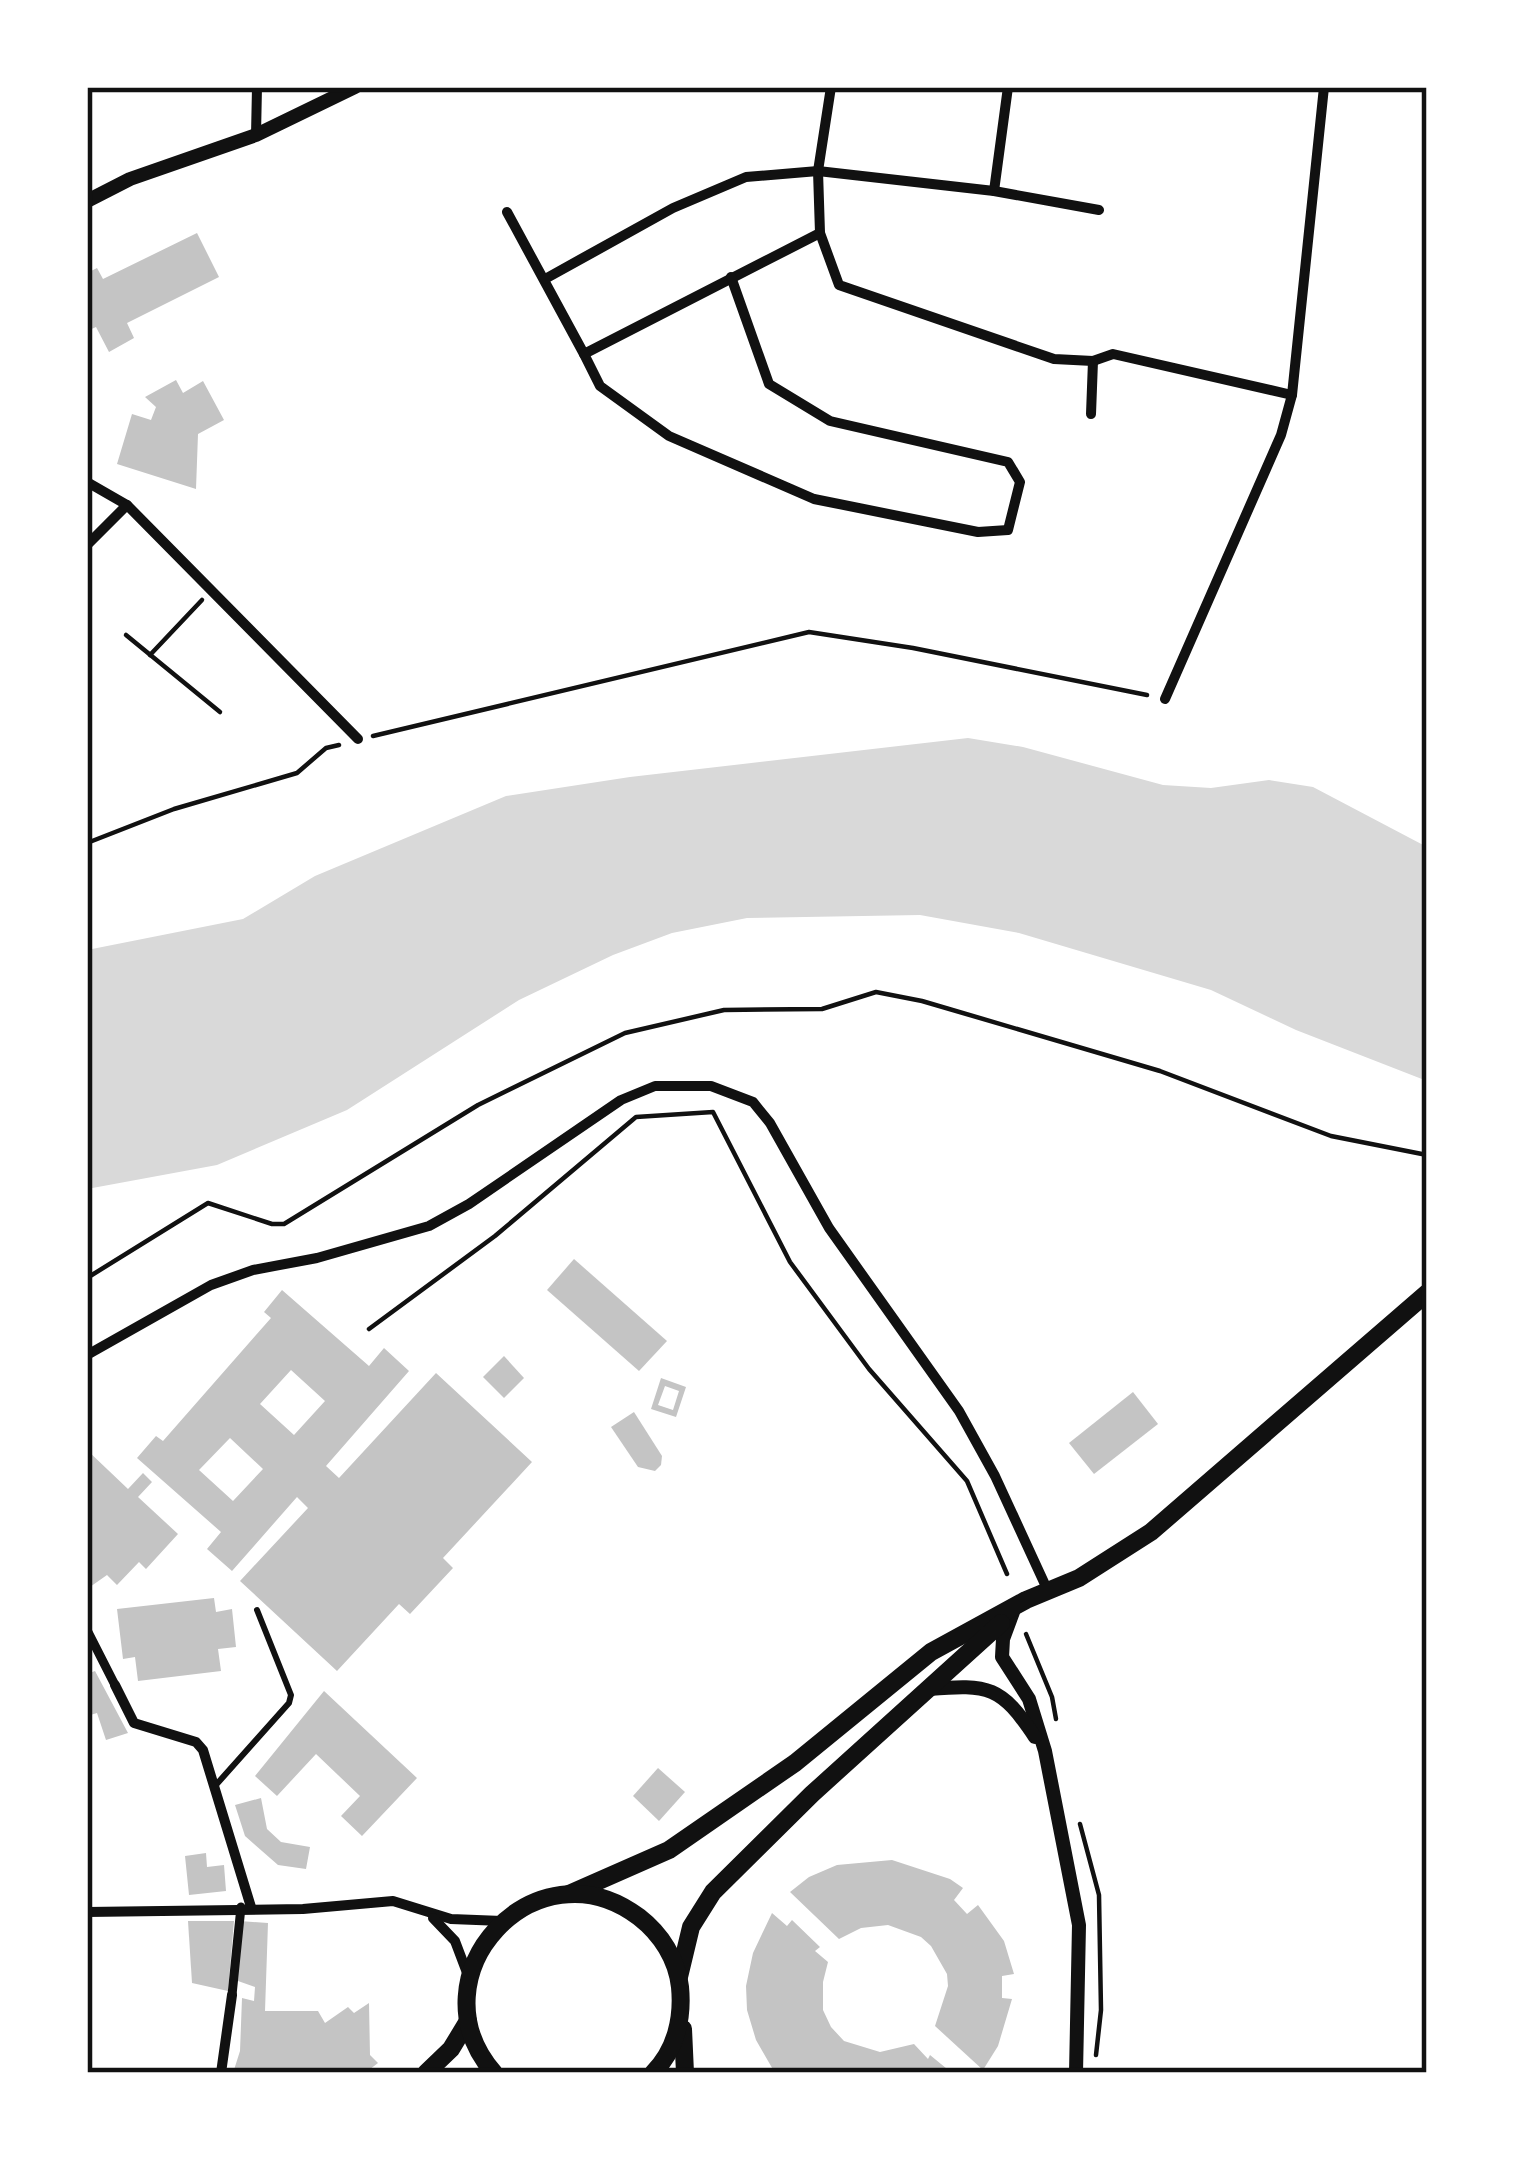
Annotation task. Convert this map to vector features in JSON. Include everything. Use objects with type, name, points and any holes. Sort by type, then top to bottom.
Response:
[{"type":"highway","points":[[494,2073],[476,2046],[468,2020],[469,1978],[481,1947],[502,1921],[545,1898],[569,1894],[669,1850],[795,1763],[931,1652],[1049,1594],[1151,1532],[1427,1293]]},
{"type":"highway","points":[[685,2073],[679,1977],[691,1928],[712,1892],[1020,1606]]},
{"type":"highway","points":[[569,1894],[598,1897],[626,1908],[659,1937],[679,1977]]},
{"type":"highway","points":[[653,2073],[676,2037],[682,2006]]},
{"type":"highway","points":[[425,2073],[451,2049],[468,2020]]},
{"type":"street","points":[[256,134],[257,87]]},
{"type":"street","points":[[87,201],[130,178],[256,134],[355,87]]},
{"type":"street","points":[[831,87],[818,171],[820,233],[839,285],[1054,358],[1093,361],[1113,354],[1292,395]]},
{"type":"street","points":[[994,191],[1008,87]]},
{"type":"street","points":[[1165,699],[1281,435],[1292,395],[1324,87]]},
{"type":"street","points":[[544,279],[673,208],[746,177],[818,171],[994,191],[1099,210]]},
{"type":"street","points":[[507,212],[600,386],[669,436],[814,499],[978,532],[1008,530],[1020,482],[1008,462],[830,422],[769,384],[731,278]]},
{"type":"street","points":[[584,354],[820,233]]},
{"type":"street","points":[[1091,415],[1093,361]]},
{"type":"street","points":[[87,482],[127,505],[358,739]]},
{"type":"street","points":[[87,544],[127,505]]},
{"type":"street","points":[[87,1355],[211,1285],[428,1226],[469,1204],[621,1100],[655,1086],[711,1085],[753,1102],[770,1123],[829,1228],[959,1412],[995,1476],[1049,1594]]},
{"type":"street","points":[[1020,1606],[1003,1639],[1002,1657],[1029,1699],[1045,1751],[1079,1924],[1076,2073]]},
{"type":"street","points":[[87,1630],[134,1724],[196,1742],[215,1786],[246,1907],[221,2073]]},
{"type":"street","points":[[927,1689],[968,1686],[1001,1696],[1014,1705],[1045,1751]]},
{"type":"street","points":[[87,1912],[303,1909],[392,1901],[467,1922],[502,1921]]},
{"type":"street","points":[[421,1909],[455,1941],[469,1978]]},
{"type":"lane","points":[[215,1786],[289,1703],[257,1610]]},
{"type":"path","points":[[150,655],[210,591]]},
{"type":"path","points":[[87,843],[174,809],[297,773],[326,748],[808,632],[913,648],[1165,699]]},
{"type":"path","points":[[126,635],[220,712]]},
{"type":"path","points":[[369,1329],[495,1236],[636,1118],[713,1112],[790,1262],[868,1369],[967,1481],[1007,1574]]},
{"type":"shaded area","points":[[968,738],[1023,747],[1163,785],[1211,788],[1269,780],[1313,787],[1427,847],[1427,1081],[1296,1030],[1211,990],[1019,933],[920,915],[747,918],[672,933],[613,955],[519,1000],[347,1110],[217,1165],[87,1189],[87,950],[243,919],[315,876],[506,796]]},
{"type":"building","points":[[197,233],[219,277],[127,323],[134,338],[109,352],[96,327],[87,331],[87,273],[97,268],[103,279]]},
{"type":"building","points":[[176,380],[183,393],[203,381],[224,420],[198,434],[196,489],[117,464],[132,414],[151,420],[156,407],[145,397]]},
{"type":"building","points":[[574,1259],[667,1341],[639,1371],[547,1290]]},
{"type":"building","points":[[282,1290],[369,1366],[384,1348],[409,1371],[326,1466],[339,1478],[436,1373],[532,1462],[443,1558],[453,1568],[410,1614],[399,1604],[337,1671],[240,1581],[308,1508],[297,1497],[232,1571],[207,1549],[221,1532],[137,1458],[156,1436],[163,1441],[271,1318],[264,1312]],"holes":[[[291,1370],[325,1401],[294,1435],[260,1404]],[[230,1438],[263,1469],[233,1501],[199,1470]]]},
{"type":"building","points":[[504,1356],[524,1378],[504,1398],[483,1377]]},
{"type":"building","points":[[661,1378],[686,1387],[676,1417],[651,1409]],"holes":[[[665,1386],[679,1391],[673,1410],[658,1405]]]},
{"type":"building","points":[[1133,1392],[1158,1424],[1094,1474],[1069,1443]]},
{"type":"building","points":[[634,1412],[662,1456],[655,1471],[638,1467],[611,1427]]},
{"type":"building","points":[[87,1450],[128,1489],[143,1473],[152,1482],[138,1497],[178,1534],[146,1569],[139,1562],[117,1585],[107,1575],[87,1589]]},
{"type":"building","points":[[214,1598],[216,1612],[232,1609],[236,1647],[218,1649],[221,1671],[138,1681],[135,1657],[123,1659],[117,1609]]},
{"type":"building","points":[[95,1671],[128,1733],[106,1740],[97,1713],[87,1716],[87,1674]]},
{"type":"building","points":[[324,1691],[417,1778],[362,1836],[341,1816],[360,1796],[316,1754],[277,1796],[255,1776]]},
{"type":"building","points":[[658,1768],[685,1792],[659,1821],[633,1796]]},
{"type":"building","points":[[261,1798],[267,1829],[281,1842],[310,1847],[306,1869],[278,1865],[245,1836],[235,1805]]},
{"type":"building","points":[[206,1853],[207,1867],[224,1865],[226,1891],[189,1895],[185,1856]]},
{"type":"building","points":[[892,1860],[950,1879],[963,1888],[954,1900],[967,1914],[978,1905],[1004,1941],[1014,1974],[1002,1976],[1002,1998],[1012,1999],[998,2046],[983,2070],[935,2026],[948,1986],[947,1974],[931,1946],[921,1937],[888,1925],[861,1928],[839,1939],[790,1892],[837,1865]]},
{"type":"building","points":[[772,1913],[787,1926],[792,1920],[820,1947],[815,1951],[828,1962],[823,2010],[844,2041],[880,2052],[914,2044],[952,2073],[775,2073],[756,2040],[746,1986],[753,1953]]},
{"type":"building","points":[[188,1921],[234,1921],[228,1991],[192,1983]]},
{"type":"building","points":[[240,1921],[268,1923],[265,2011],[318,2011],[325,2023],[348,2007],[354,2013],[369,2003],[370,2055],[378,2063],[365,2073],[233,2073],[240,2051],[242,1998],[254,2001],[255,1987],[238,1981]]}]
